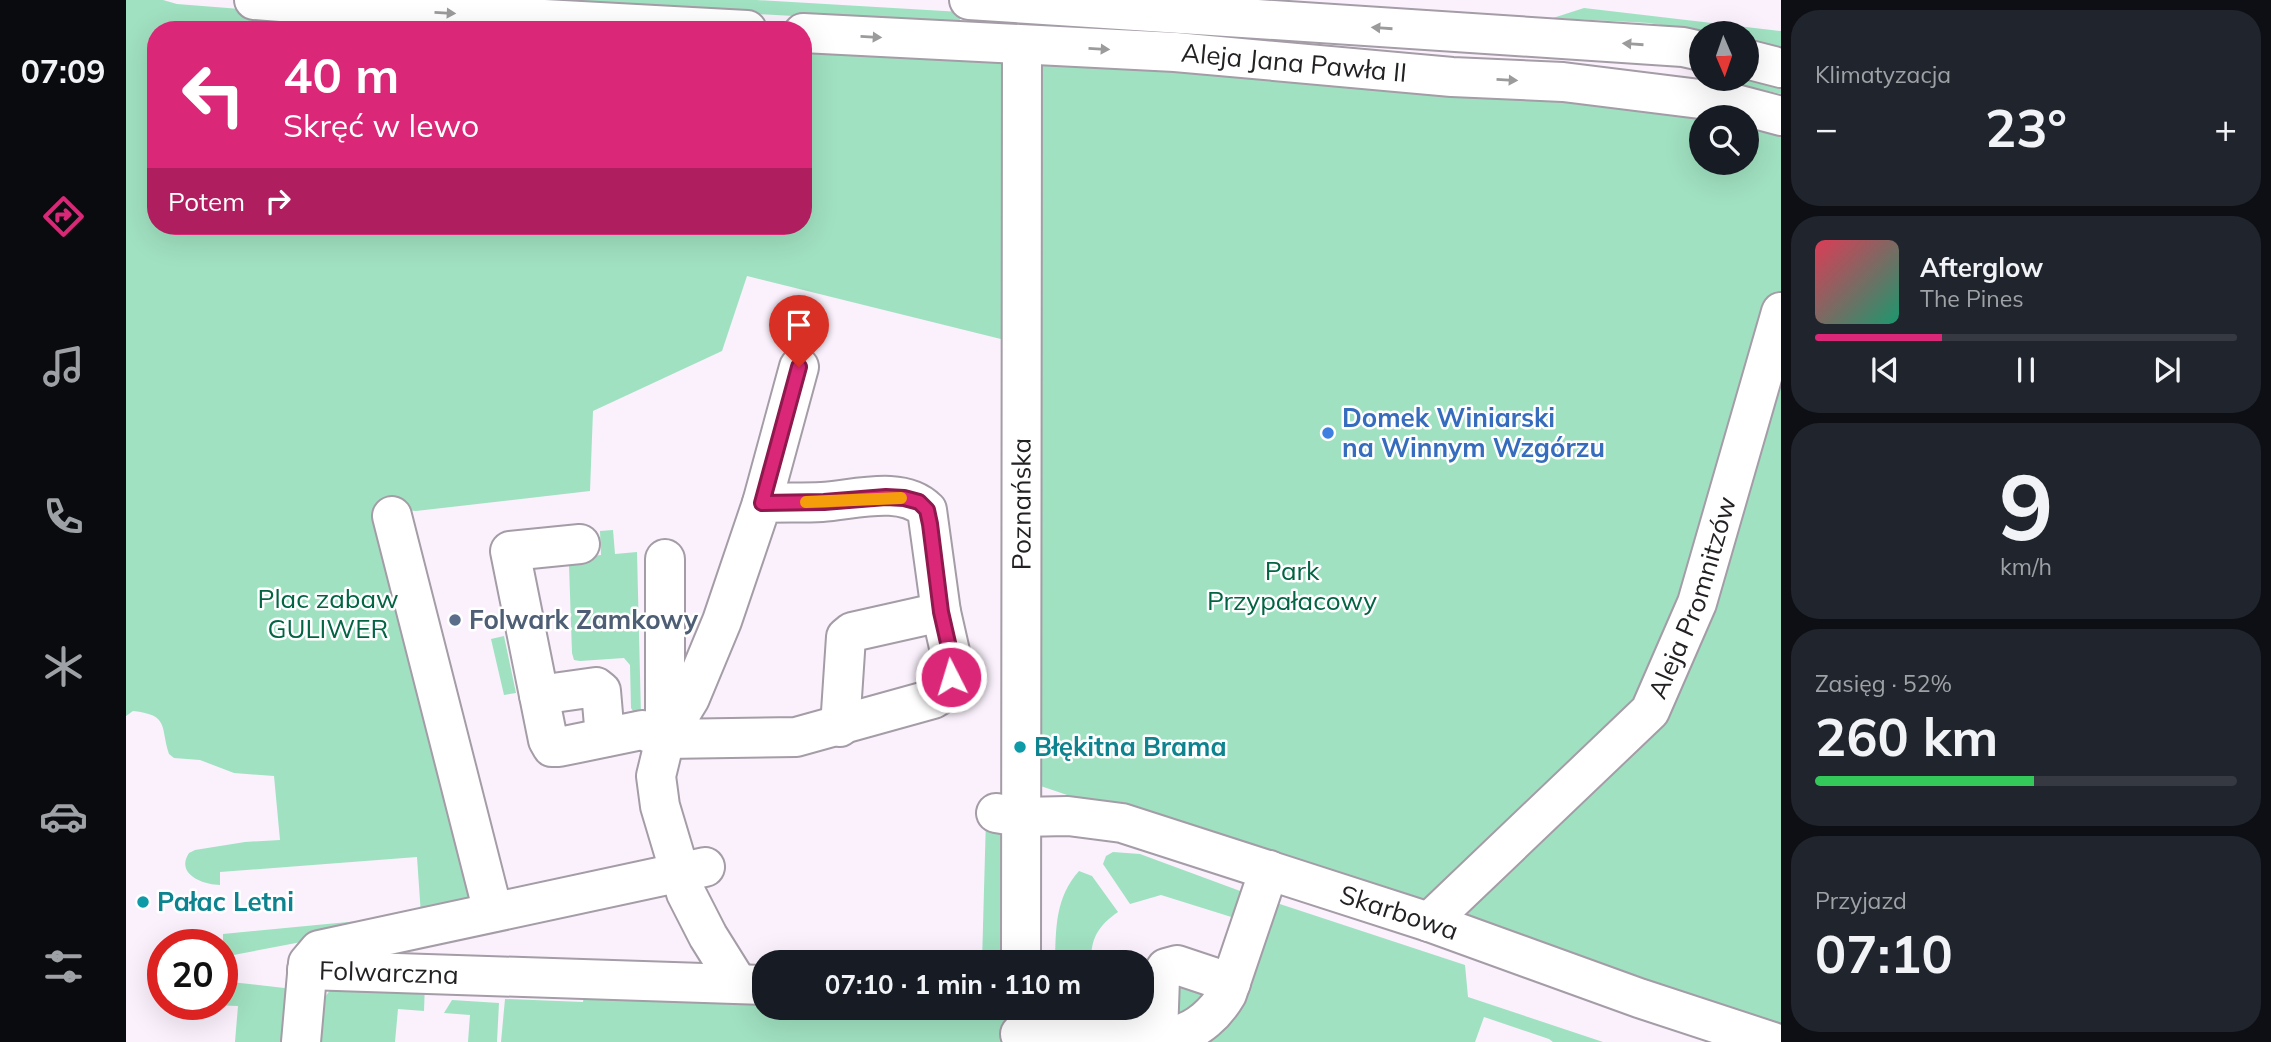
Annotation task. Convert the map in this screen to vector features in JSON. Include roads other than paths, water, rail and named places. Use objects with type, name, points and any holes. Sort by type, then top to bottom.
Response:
[{"type":"street","points":[[254,0],[581,21]]},
{"type":"street","name":"Aleja Jana Pawła II","points":[[969,0],[1425,15],[1689,48]]},
{"type":"street","name":"Aleja Jana Pawła II","points":[[812,33],[1175,52],[1452,77],[1563,82],[1732,103],[1781,116]]},
{"type":"street","name":"Poznańska","points":[[1020,950],[1008,815],[1022,45]]},
{"type":"street","points":[[1759,63],[1781,68]]},
{"type":"street","name":"Aleja Promnitzów","points":[[1429,922],[1650,711],[1698,603],[1781,312]]},
{"type":"street","points":[[665,740],[690,698],[716,634],[762,503],[799,367]]},
{"type":"street","points":[[580,544],[510,551],[548,740],[552,747],[642,730],[665,740],[796,737],[840,727],[933,699],[943,693],[951,677],[951,656],[941,612],[927,510],[919,502],[886,497],[762,503]]},
{"type":"street","points":[[392,516],[493,912]]},
{"type":"street","points":[[664,559],[665,740]]},
{"type":"street","points":[[840,727],[846,637],[852,632],[941,612]]},
{"type":"street","points":[[539,695],[596,687],[601,691],[604,737]]},
{"type":"street","name":"Folwarczna","points":[[665,740],[656,776],[660,806],[692,870],[696,915],[751,985]]},
{"type":"street","name":"Skarbowa","points":[[1008,815],[1068,816],[1122,823],[1429,922],[1639,998],[1773,1042]]},
{"type":"street","name":"Folwarczna","points":[[692,870],[319,950],[308,962],[307,970],[751,985]]},
{"type":"street","points":[[1020,1028],[1176,1035],[1198,1026],[1220,1004],[1231,983],[1269,870]]},
{"type":"street","points":[[1158,1035],[1160,978],[1166,968],[1177,965],[1231,983]]},
{"type":"street","points":[[301,1042],[307,970]]},
{"type":"place","name":"Domek Winiarski na Winnym Wzgórzu","points":[[1328,433]]},
{"type":"place","name":"Folwark Zamkowy","points":[[455,620]]},
{"type":"place","name":"Błękitna Brama","points":[[1020,747]]},
{"type":"place","name":"Pałac Letni","points":[[143,902]]},
{"type":"park label","name":"Park Przypałacowy","points":[[1292,586]]},
{"type":"park label","name":"Plac zabaw GULIWER","points":[[328,614]]}]
